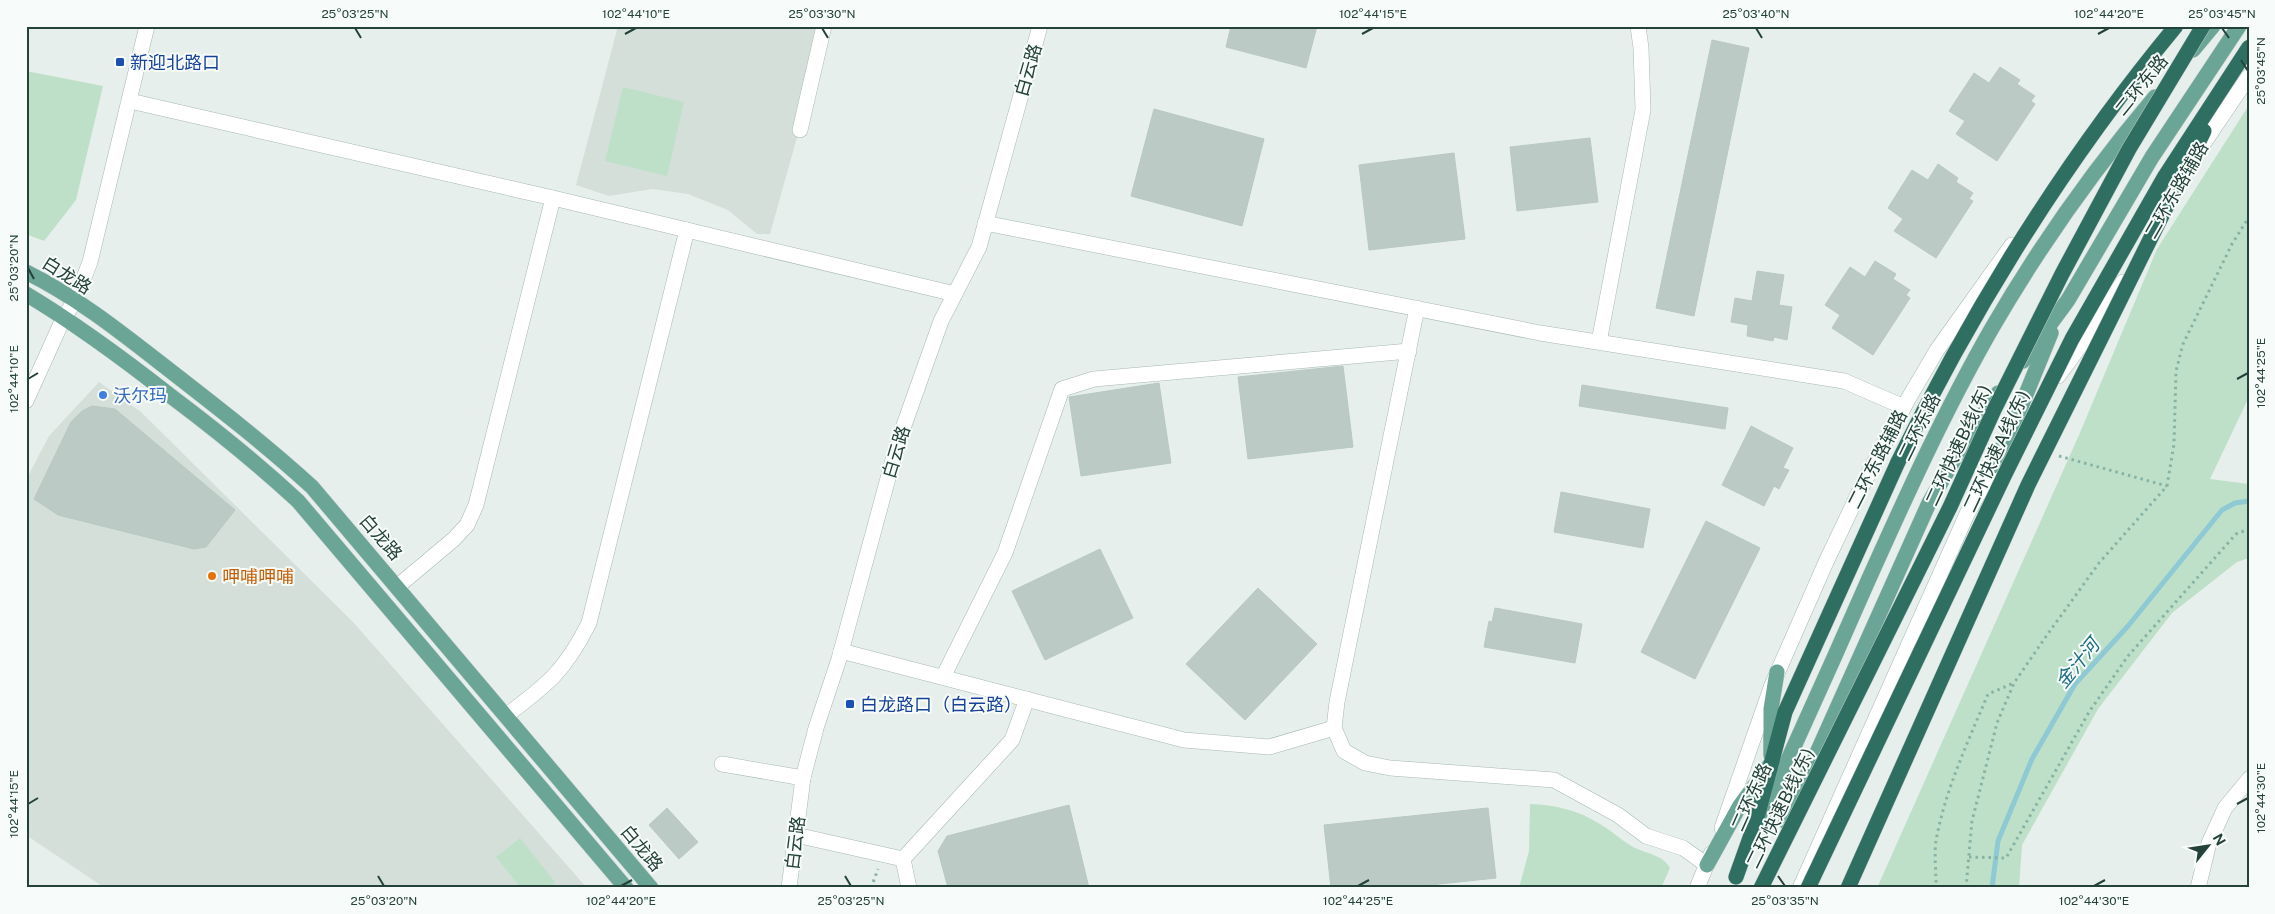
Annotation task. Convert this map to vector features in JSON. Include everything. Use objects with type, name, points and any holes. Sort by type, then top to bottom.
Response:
[{"type":"highway","points":[[1734,882],[1753,833],[1780,725],[1796,683],[1898,462],[1953,356],[2014,252],[2094,132],[2174,26]]},
{"type":"highway","name":"二环快速B线(东)","points":[[1759,888],[1950,507],[1998,402],[2062,274],[2129,149],[2203,26]]},
{"type":"highway","name":"二环快速A线(东)","points":[[1808,888],[2005,474],[2068,348],[2156,191],[2249,47]]},
{"type":"highway","points":[[1848,888],[2050,439],[2194,150],[2249,51]]},
{"type":"main road","name":"二环东路","points":[[1734,882],[1929,447],[1996,321],[2046,242],[2094,175],[2213,26]]},
{"type":"main road","points":[[1993,466],[2010,431],[2049,338],[2068,300],[2161,142],[2239,26]]},
{"type":"main road","name":"白龙路","points":[[26,272],[75,301],[139,346],[265,444],[312,487],[398,586],[651,888]]},
{"type":"main road","name":"白龙路","points":[[26,294],[64,317],[128,362],[252,459],[298,501],[349,558],[626,888]]},
{"type":"main road","points":[[1759,888],[1940,482],[1975,426],[2068,300]]},
{"type":"main road","points":[[1770,764],[1772,691],[1777,672]]},
{"type":"main road","points":[[1707,865],[1738,807],[1797,728],[1817,695]]},
{"type":"street","points":[[26,401],[64,317],[75,301],[90,262],[147,26]]},
{"type":"street","points":[[800,130],[824,26]]},
{"type":"street","name":"白云路","points":[[789,888],[803,778],[816,728],[841,651],[897,445],[941,321],[979,247],[1040,26]]},
{"type":"street","points":[[1599,342],[1643,110],[1641,48],[1638,26]]},
{"type":"street","name":"二环东路辅路","points":[[1697,888],[1727,816],[1758,722],[1777,672],[1834,545],[1904,407],[1937,350],[1964,311],[2174,26]]},
{"type":"street","name":"二环东路辅路","points":[[1800,888],[1967,514],[1993,466],[2104,312],[2201,147],[2249,76]]},
{"type":"street","points":[[130,101],[553,198],[955,294]]},
{"type":"street","points":[[398,586],[454,539],[467,524],[476,505],[553,198]]},
{"type":"street","points":[[985,223],[1540,333],[1844,381],[1904,407]]},
{"type":"street","points":[[507,715],[547,685],[563,668],[577,648],[588,624],[687,230]]},
{"type":"street","points":[[1417,308],[1337,702],[1334,728],[1344,751],[1365,763],[1390,768],[1554,780],[1618,815],[1646,836],[1683,848],[1707,865]]},
{"type":"street","points":[[943,677],[1004,554],[1062,389],[1094,379],[1409,351]]},
{"type":"street","points":[[841,651],[1184,740],[1269,747],[1334,728]]},
{"type":"street","points":[[903,859],[1012,740],[1027,699]]},
{"type":"street","points":[[722,764],[803,778]]},
{"type":"street","points":[[2198,888],[2209,843],[2225,808],[2249,779]]},
{"type":"street","points":[[796,835],[903,859]]},
{"type":"street","points":[[903,859],[909,888]]},
{"type":"path","points":[[1966,888],[1972,821],[1997,723],[2014,683],[2099,563],[2167,486],[2174,444],[2176,371],[2183,344],[2232,244],[2249,218]]},
{"type":"path","points":[[2056,455],[2167,486]]},
{"type":"path","points":[[1969,857],[2006,858],[2089,712],[2128,656],[2236,534],[2249,528]]},
{"type":"path","points":[[1933,888],[1936,884],[1936,843],[1945,804],[1966,748],[1988,694],[2014,683]]},
{"type":"shaded area","points":[[618,26],[828,26],[770,234],[757,234],[728,210],[688,194],[652,189],[609,196],[576,185]]},
{"type":"shaded area","points":[[99,382],[141,412],[353,622],[587,888],[105,888],[26,835],[26,480],[49,436]]},
{"type":"green space","points":[[26,71],[103,86],[76,200],[44,241],[26,234]]},
{"type":"green space","points":[[623,87],[684,102],[667,176],[605,161]]},
{"type":"green space","points":[[2249,105],[2249,397],[2210,479],[2249,484],[2249,558],[2237,562],[2172,613],[2098,709],[2022,845],[2019,888],[1877,888],[2079,435],[2157,249]]},
{"type":"green space","points":[[1530,804],[1557,807],[1583,815],[1635,848],[1663,860],[1670,868],[1661,888],[1519,888],[1529,851]]},
{"type":"green space","points":[[520,838],[555,882],[548,888],[521,888],[496,857]]},
{"type":"building","points":[[1231,26],[1317,26],[1306,68],[1226,47]]},
{"type":"building","points":[[1712,40],[1749,48],[1694,316],[1656,308]]},
{"type":"building","points":[[2000,67],[2020,80],[2017,84],[2035,96],[2031,101],[2035,104],[1997,161],[1956,134],[1965,121],[1949,111],[1974,73],[1989,83]]},
{"type":"building","points":[[1154,109],[1264,139],[1242,226],[1131,196]]},
{"type":"building","points":[[1590,138],[1598,202],[1517,211],[1510,147]]},
{"type":"building","points":[[1454,153],[1465,239],[1369,250],[1359,165]]},
{"type":"building","points":[[1938,164],[1958,178],[1956,182],[1973,193],[1969,199],[1973,201],[1936,258],[1894,231],[1903,219],[1888,208],[1912,170],[1928,180]]},
{"type":"building","points":[[1875,261],[1896,274],[1893,279],[1910,290],[1906,295],[1910,298],[1873,355],[1832,328],[1840,315],[1825,305],[1850,267],[1865,277]]},
{"type":"building","points":[[1757,271],[1784,275],[1779,305],[1792,307],[1787,340],[1774,337],[1773,341],[1747,336],[1748,325],[1731,322],[1735,298],[1752,301]]},
{"type":"building","points":[[1343,366],[1353,447],[1248,459],[1238,377]]},
{"type":"building","points":[[1159,383],[1171,463],[1081,476],[1069,397]]},
{"type":"building","points":[[1582,385],[1728,408],[1725,429],[1579,406]]},
{"type":"building","points":[[92,406],[115,409],[235,510],[206,547],[194,549],[58,515],[34,499],[71,422],[82,411]]},
{"type":"building","points":[[1751,426],[1793,448],[1783,468],[1789,470],[1779,489],[1774,486],[1764,506],[1722,485]]},
{"type":"building","points":[[1561,492],[1650,509],[1643,548],[1554,532]]},
{"type":"building","points":[[1706,521],[1760,548],[1695,679],[1641,652]]},
{"type":"building","points":[[1100,549],[1133,618],[1045,660],[1012,591]]},
{"type":"building","points":[[1258,588],[1317,644],[1245,720],[1186,664]]},
{"type":"building","points":[[1495,608],[1582,624],[1575,663],[1484,647],[1489,621],[1492,622]]},
{"type":"building","points":[[1069,805],[1089,888],[948,888],[938,851],[947,836]]},
{"type":"building","points":[[667,808],[698,842],[679,859],[649,825]]},
{"type":"building","points":[[1488,808],[1496,878],[1402,888],[1331,888],[1324,825]]},
{"type":"waterway","name":"金汁河","points":[[1992,888],[1998,841],[2032,759],[2075,684],[2128,626],[2222,510],[2235,503],[2249,501]]},
{"type":"place","name":"新迎北路口","points":[[120,62]]},
{"type":"place","name":"沃尔玛","points":[[103,395]]},
{"type":"place","name":"呷哺呷哺","points":[[212,576]]},
{"type":"place","name":"白龙路口（白云路）","points":[[850,704]]}]
